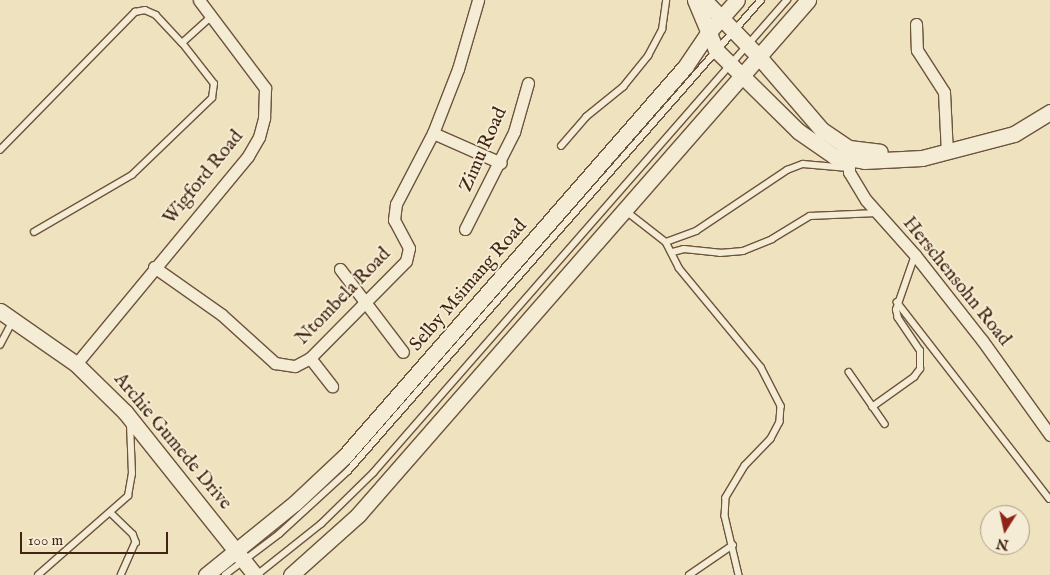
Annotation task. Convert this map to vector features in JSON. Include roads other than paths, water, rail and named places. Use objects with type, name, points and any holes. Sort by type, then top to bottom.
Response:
[{"type":"main road","points":[[695,0],[707,34],[716,50],[742,77],[798,132],[827,152],[849,159],[891,161],[951,149],[1014,134],[1050,112]]},
{"type":"main road","points":[[704,0],[734,28],[809,118],[849,159]]},
{"type":"main road","name":"Selby Msimang Road","points":[[206,575],[240,556],[345,456],[673,82],[707,34],[738,0]]},
{"type":"main road","points":[[291,575],[358,515],[623,209],[760,58],[808,0]]},
{"type":"main road","name":"Archie Gumede Drive","points":[[0,311],[76,364],[129,417],[256,575]]},
{"type":"street","name":"Wigford Road","points":[[76,364],[154,267],[248,156],[259,137],[264,118],[265,88],[199,0]]},
{"type":"street","name":"Ntombela Road","points":[[154,267],[216,310],[275,363],[295,366],[310,358],[366,304],[406,261],[409,248],[394,220],[394,211],[433,132],[458,69],[478,0]]},
{"type":"street","points":[[916,24],[917,50],[944,92],[951,149]]},
{"type":"street","name":"Zimu Road","points":[[465,230],[501,163],[517,124],[528,84]]},
{"type":"street","points":[[433,132],[501,163]]},
{"type":"street","name":"Herschensohn Road","points":[[849,159],[862,194],[915,255],[982,340],[1050,435]]},
{"type":"street","points":[[340,269],[403,352]]},
{"type":"street","points":[[310,358],[332,386]]},
{"type":"lane","points":[[561,146],[586,117],[623,87],[648,56],[662,30],[666,0]]},
{"type":"lane","points":[[225,575],[240,556],[279,534],[348,471],[734,28],[761,0]]},
{"type":"lane","points":[[256,575],[321,524],[372,473],[787,0]]},
{"type":"lane","points":[[0,150],[135,12],[145,10],[156,15],[211,78],[215,90],[212,98],[132,175],[34,232]]},
{"type":"lane","points":[[182,43],[212,16]]},
{"type":"lane","points":[[666,242],[696,231],[787,170],[802,164],[849,159]]},
{"type":"lane","points":[[623,209],[666,242],[688,280],[756,361],[781,406],[780,422],[771,439],[745,466],[728,490],[725,516],[739,575]]},
{"type":"lane","points":[[673,252],[684,249],[720,253],[743,251],[772,239],[810,216],[877,213]]},
{"type":"lane","points":[[872,407],[914,377],[920,369],[920,351],[898,318],[897,302],[915,255]]},
{"type":"lane","points":[[897,302],[1050,499]]},
{"type":"lane","points":[[0,345],[14,319]]},
{"type":"lane","points":[[848,372],[885,424]]},
{"type":"lane","points":[[38,575],[125,501],[130,490],[129,417]]},
{"type":"lane","points":[[111,512],[133,534],[136,542],[121,575]]},
{"type":"lane","points":[[689,575],[733,545]]}]
